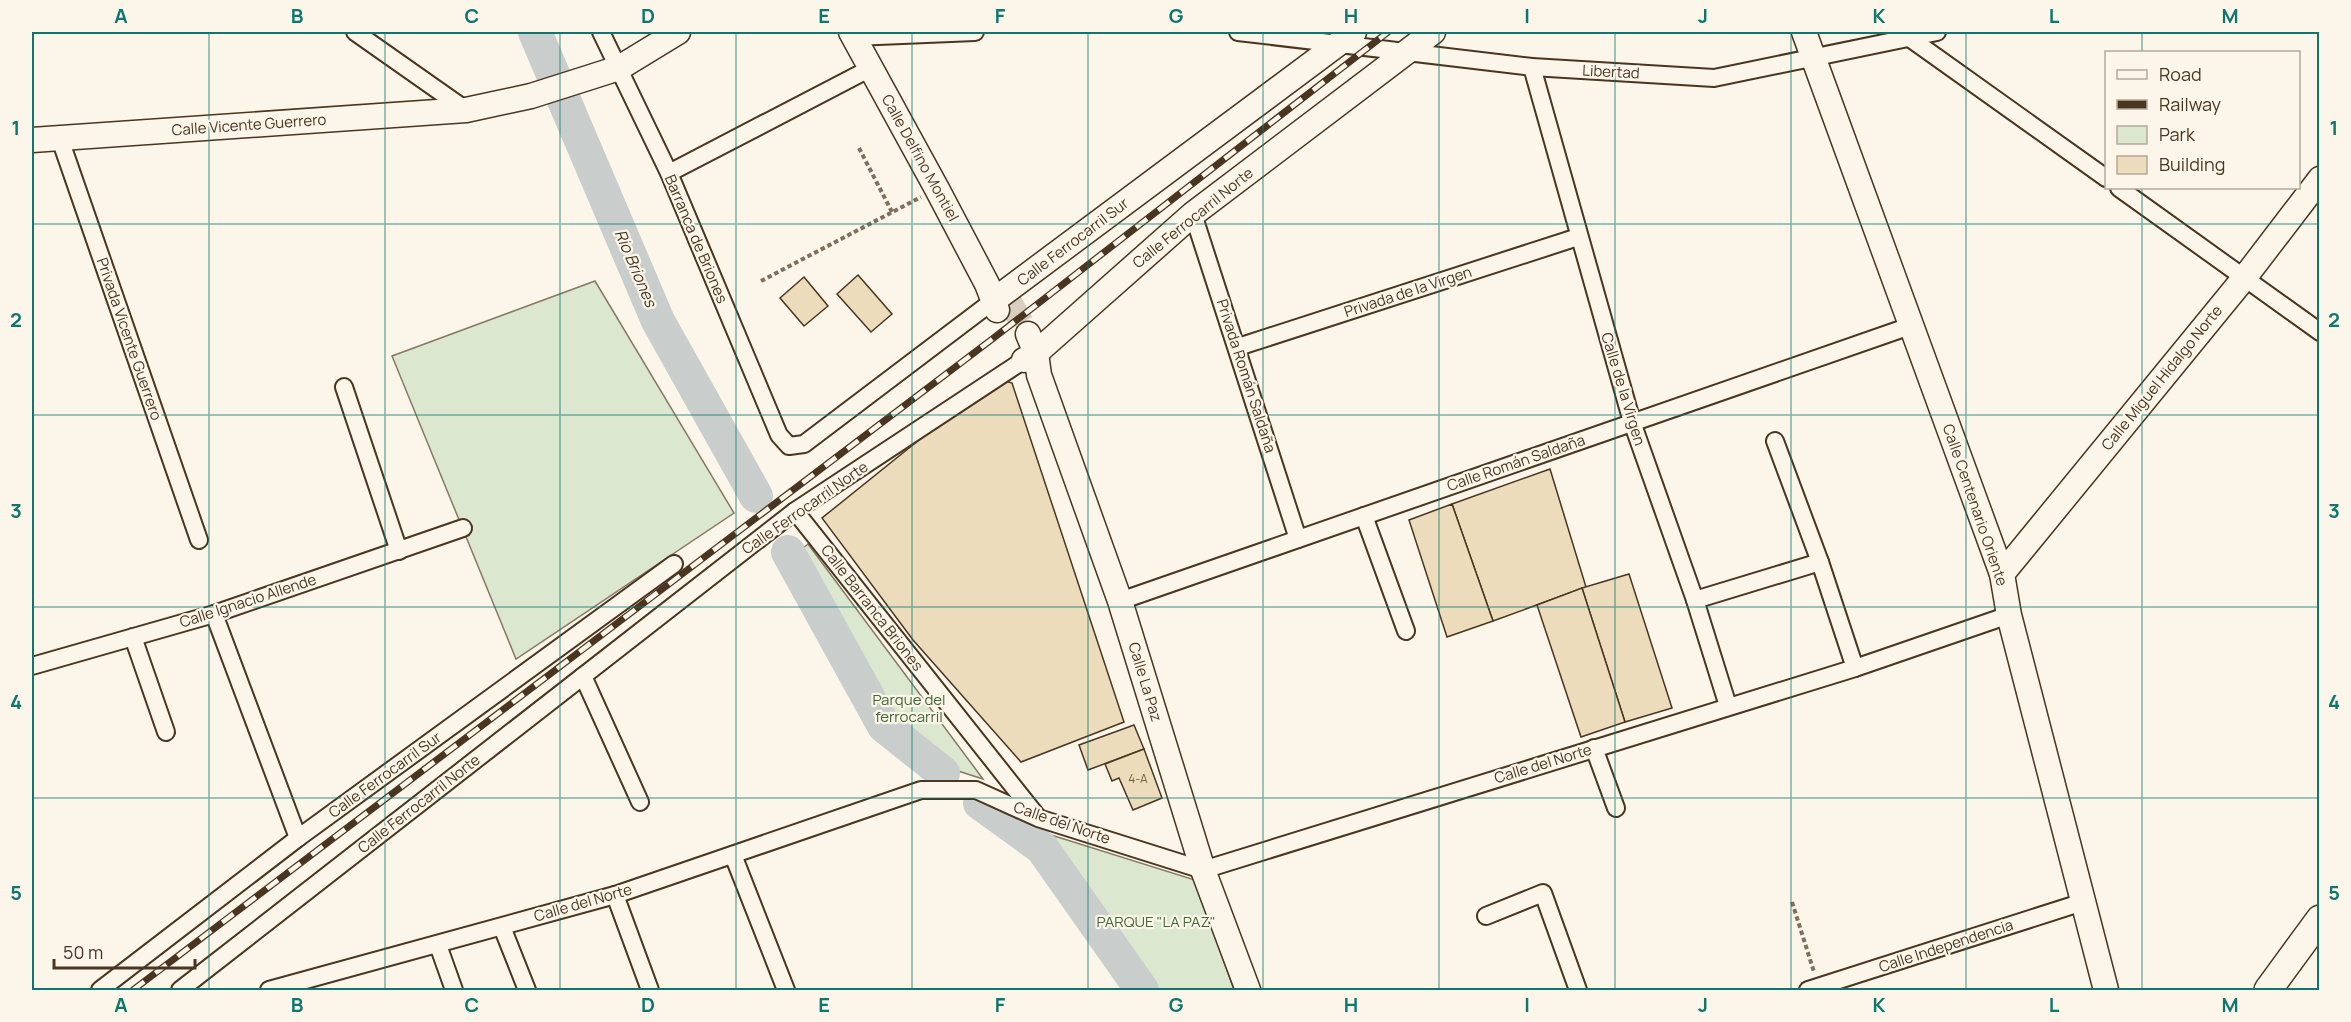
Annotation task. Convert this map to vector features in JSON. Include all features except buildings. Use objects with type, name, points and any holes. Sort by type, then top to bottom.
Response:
[{"type":"main road","name":"Calle Vicente Guerrero","points":[[32,140],[466,110],[531,96],[619,68],[678,32]]},
{"type":"main road","name":"Calle Ferrocarril Norte","points":[[1028,352],[1193,214],[1433,32]]},
{"type":"main road","name":"Calle Centenario Oriente","points":[[1804,32],[1913,325],[2001,574],[2009,615],[2106,990]]},
{"type":"main road","name":"Calle Delfino Montiel","points":[[853,34],[998,298]]},
{"type":"main road","name":"Calle Ferrocarril Sur","points":[[998,298],[1345,38]]},
{"type":"main road","name":"Calle Miguel Hidalgo Norte","points":[[2001,574],[2245,277],[2319,179]]},
{"type":"main road","name":"Calle La Paz","points":[[1028,352],[1120,601],[1203,870],[1248,990]]},
{"type":"main road","points":[[2268,990],[2319,919]]},
{"type":"street","points":[[355,32],[466,110]]},
{"type":"street","name":"Barranca de Briones","points":[[601,32],[669,173],[778,435],[789,446]]},
{"type":"street","points":[[853,34],[975,32]]},
{"type":"street","name":"Libertad","points":[[1238,32],[1345,38],[1406,51],[1532,67],[1714,78],[1937,32]]},
{"type":"street","points":[[1911,39],[2105,177]]},
{"type":"street","name":"Calle de la Virgen","points":[[1532,67],[1578,237],[1632,422],[1695,600],[1728,706]]},
{"type":"street","points":[[669,173],[871,68]]},
{"type":"street","name":"Privada Vicente Guerrero","points":[[60,139],[199,540]]},
{"type":"street","points":[[2120,189],[2319,332]]},
{"type":"street","name":"Privada Román Saldaña","points":[[1193,214],[1238,347],[1298,538]]},
{"type":"street","name":"Privada de la Virgen","points":[[1238,347],[1578,237]]},
{"type":"street","name":"Calle Ferrocarril Sur","points":[[789,446],[804,444],[998,298]]},
{"type":"street","name":"Calle Román Saldaña","points":[[1120,601],[1913,325]]},
{"type":"street","name":"Calle Ferrocarril Norte","points":[[180,990],[795,511],[1028,352]]},
{"type":"street","points":[[344,387],[399,551]]},
{"type":"street","points":[[1775,441],[1820,562],[1855,668]]},
{"type":"street","name":"Calle Barranca Briones","points":[[795,511],[1038,818]]},
{"type":"street","points":[[1364,516],[1406,631]]},
{"type":"street","name":"Calle Ignacio Allende","points":[[32,666],[214,614],[463,528]]},
{"type":"street","points":[[1695,600],[1820,562]]},
{"type":"street","name":"Calle Ferrocarril Sur","points":[[100,990],[298,838],[674,564]]},
{"type":"street","points":[[214,614],[298,838]]},
{"type":"street","name":"Calle del Norte","points":[[268,990],[615,895],[921,790],[976,790],[1038,818],[1203,870],[1855,668],[2009,615]]},
{"type":"street","points":[[133,637],[166,732]]},
{"type":"street","points":[[583,676],[640,802]]},
{"type":"street","points":[[1594,748],[1616,808]]},
{"type":"street","points":[[733,855],[786,990]]},
{"type":"street","points":[[1486,916],[1543,893],[1578,990]]},
{"type":"street","points":[[615,895],[650,990]]},
{"type":"street","name":"Calle Independencia","points":[[1813,989],[2083,902]]},
{"type":"street","points":[[502,927],[527,990]]},
{"type":"street","points":[[438,945],[454,990]]},
{"type":"path","points":[[859,148],[892,212]]},
{"type":"path","points":[[761,281],[937,189]]},
{"type":"path","points":[[1792,902],[1813,989]]},
{"type":"green space","points":[[595,281],[734,513],[516,659],[392,356]]},
{"type":"green space","name":"Parque del ferrocarril","points":[[808,544],[983,779],[952,769],[897,721],[796,554]]},
{"type":"green space","name":"PARQUE \"LA PAZ\"","points":[[1032,829],[1195,880],[1234,990],[1142,990],[1042,848]]},
{"type":"waterway","name":"Rio Briones","points":[[535,32],[658,321],[756,496]]},
{"type":"waterway","name":"Rio Briones","points":[[788,552],[884,726],[943,773]]},
{"type":"waterway","name":"Rio Briones","points":[[980,803],[1042,848],[1142,990]]},
{"type":"tunnel","points":[[1010,302],[1028,334]]},
{"type":"railway","points":[[133,990],[991,340],[1388,32]]}]
